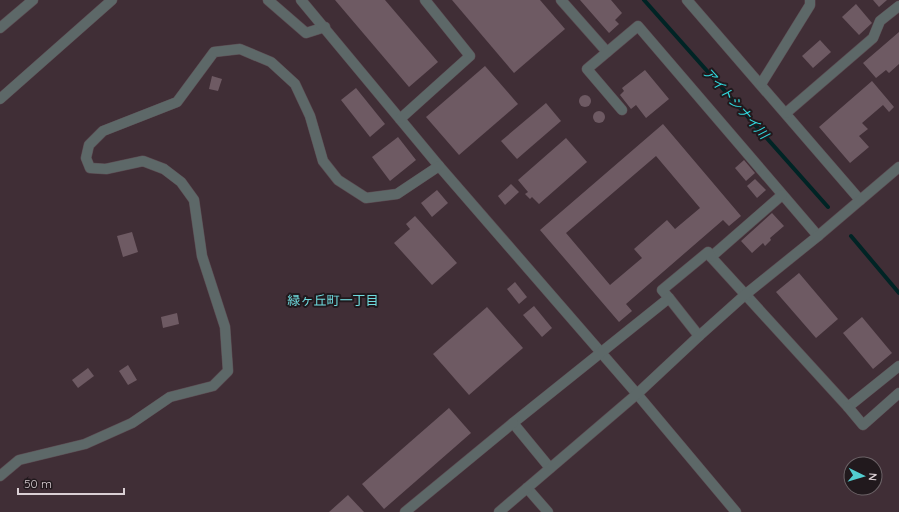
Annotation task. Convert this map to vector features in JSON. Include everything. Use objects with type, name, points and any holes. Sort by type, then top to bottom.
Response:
[{"type":"street","points":[[0,28],[33,0]]},
{"type":"street","points":[[0,99],[112,0]]},
{"type":"street","points":[[268,0],[306,33],[325,27]]},
{"type":"street","points":[[301,0],[439,166],[637,394],[736,512]]},
{"type":"street","points":[[400,119],[470,56],[424,0]]},
{"type":"street","points":[[561,0],[607,52]]},
{"type":"street","points":[[687,0],[860,200]]},
{"type":"street","points":[[761,84],[810,5],[810,0]]},
{"type":"street","points":[[786,113],[873,38],[880,21],[899,6]]},
{"type":"street","points":[[622,110],[587,69],[638,26],[782,195],[820,234]]},
{"type":"street","points":[[0,476],[20,460],[85,444],[132,423],[170,397],[213,386],[228,371],[225,327],[202,256],[194,200],[181,182],[164,169],[143,161],[106,169],[90,168],[86,158],[88,145],[103,131],[177,102],[214,52],[240,49],[271,62],[295,84],[310,116],[323,161],[338,180],[366,198],[397,194],[439,166]]},
{"type":"street","points":[[498,512],[637,394],[746,294],[899,167]]},
{"type":"street","points":[[711,257],[782,195]]},
{"type":"street","points":[[699,336],[662,290],[708,252],[863,425],[899,393]]},
{"type":"street","points":[[406,512],[512,423],[601,354],[668,298]]},
{"type":"street","points":[[848,407],[899,366]]},
{"type":"street","points":[[512,423],[550,468]]},
{"type":"street","points":[[527,488],[548,512]]},
{"type":"building","points":[[335,0],[385,0],[438,62],[409,87]]},
{"type":"building","points":[[452,0],[540,0],[565,29],[514,73]]},
{"type":"building","points":[[580,0],[611,0],[622,13],[615,20],[619,24],[609,33]]},
{"type":"building","points":[[873,0],[887,0],[879,7]]},
{"type":"building","points":[[856,4],[872,23],[859,35],[842,17]]},
{"type":"building","points":[[899,32],[899,64],[889,73],[886,70],[876,78],[863,63]]},
{"type":"building","points":[[820,40],[831,52],[813,68],[802,56]]},
{"type":"building","points":[[485,66],[518,104],[459,155],[426,117]]},
{"type":"building","points":[[645,70],[669,99],[646,118],[636,105],[631,109],[620,95],[624,91],[622,88]]},
{"type":"building","points":[[212,76],[222,79],[218,91],[209,89]]},
{"type":"building","points":[[872,81],[894,107],[889,112],[883,105],[862,123],[868,129],[859,136],[869,147],[850,163],[819,127]]},
{"type":"building","points":[[356,88],[385,124],[370,137],[341,100]]},
{"type":"building","points":[[585,95],[589,97],[591,101],[589,105],[585,107],[581,105],[579,101],[581,97]]},
{"type":"building","points":[[546,103],[561,121],[517,159],[501,141]]},
{"type":"building","points":[[597,111],[601,111],[605,117],[601,123],[597,123],[593,119],[593,115]]},
{"type":"building","points":[[663,124],[741,216],[729,226],[723,220],[626,304],[632,311],[619,322],[540,230]],"holes":[[[656,156],[700,208],[675,229],[667,220],[634,249],[642,258],[610,285],[566,233]]]},
{"type":"building","points":[[398,137],[416,160],[390,181],[372,157]]},
{"type":"building","points":[[566,138],[587,162],[539,204],[532,197],[530,199],[525,194],[528,192],[518,180]]},
{"type":"building","points":[[744,160],[755,173],[746,181],[735,168]]},
{"type":"building","points":[[755,179],[766,190],[757,198],[747,186]]},
{"type":"building","points":[[511,184],[519,192],[505,205],[498,196]]},
{"type":"building","points":[[437,190],[448,203],[432,217],[421,203]]},
{"type":"building","points":[[772,213],[784,226],[770,238],[771,240],[765,246],[763,243],[752,253],[741,241]]},
{"type":"building","points":[[415,216],[457,263],[432,285],[394,243],[410,229],[406,224]]},
{"type":"building","points":[[132,232],[138,252],[123,257],[117,236]]},
{"type":"building","points":[[799,273],[838,319],[816,338],[776,292]]},
{"type":"building","points":[[515,282],[527,297],[519,304],[507,289]]},
{"type":"building","points":[[534,306],[552,328],[542,337],[523,315]]},
{"type":"building","points":[[487,307],[523,348],[469,395],[433,354]]},
{"type":"building","points":[[177,313],[179,324],[163,328],[161,317]]},
{"type":"building","points":[[862,317],[892,353],[873,369],[843,333]]},
{"type":"building","points":[[128,365],[137,380],[128,385],[119,371]]},
{"type":"building","points":[[88,368],[94,376],[78,388],[72,380]]},
{"type":"building","points":[[449,408],[471,433],[384,509],[362,484]]},
{"type":"building","points":[[348,495],[364,512],[329,512]]},
{"type":"waterway","name":"アイトシナイ川","points":[[644,0],[828,207]]},
{"type":"waterway","name":"アイトシナイ川","points":[[851,236],[899,293]]},
{"type":"district","name":"緑ヶ丘町一丁目","points":[[333,300]]}]
